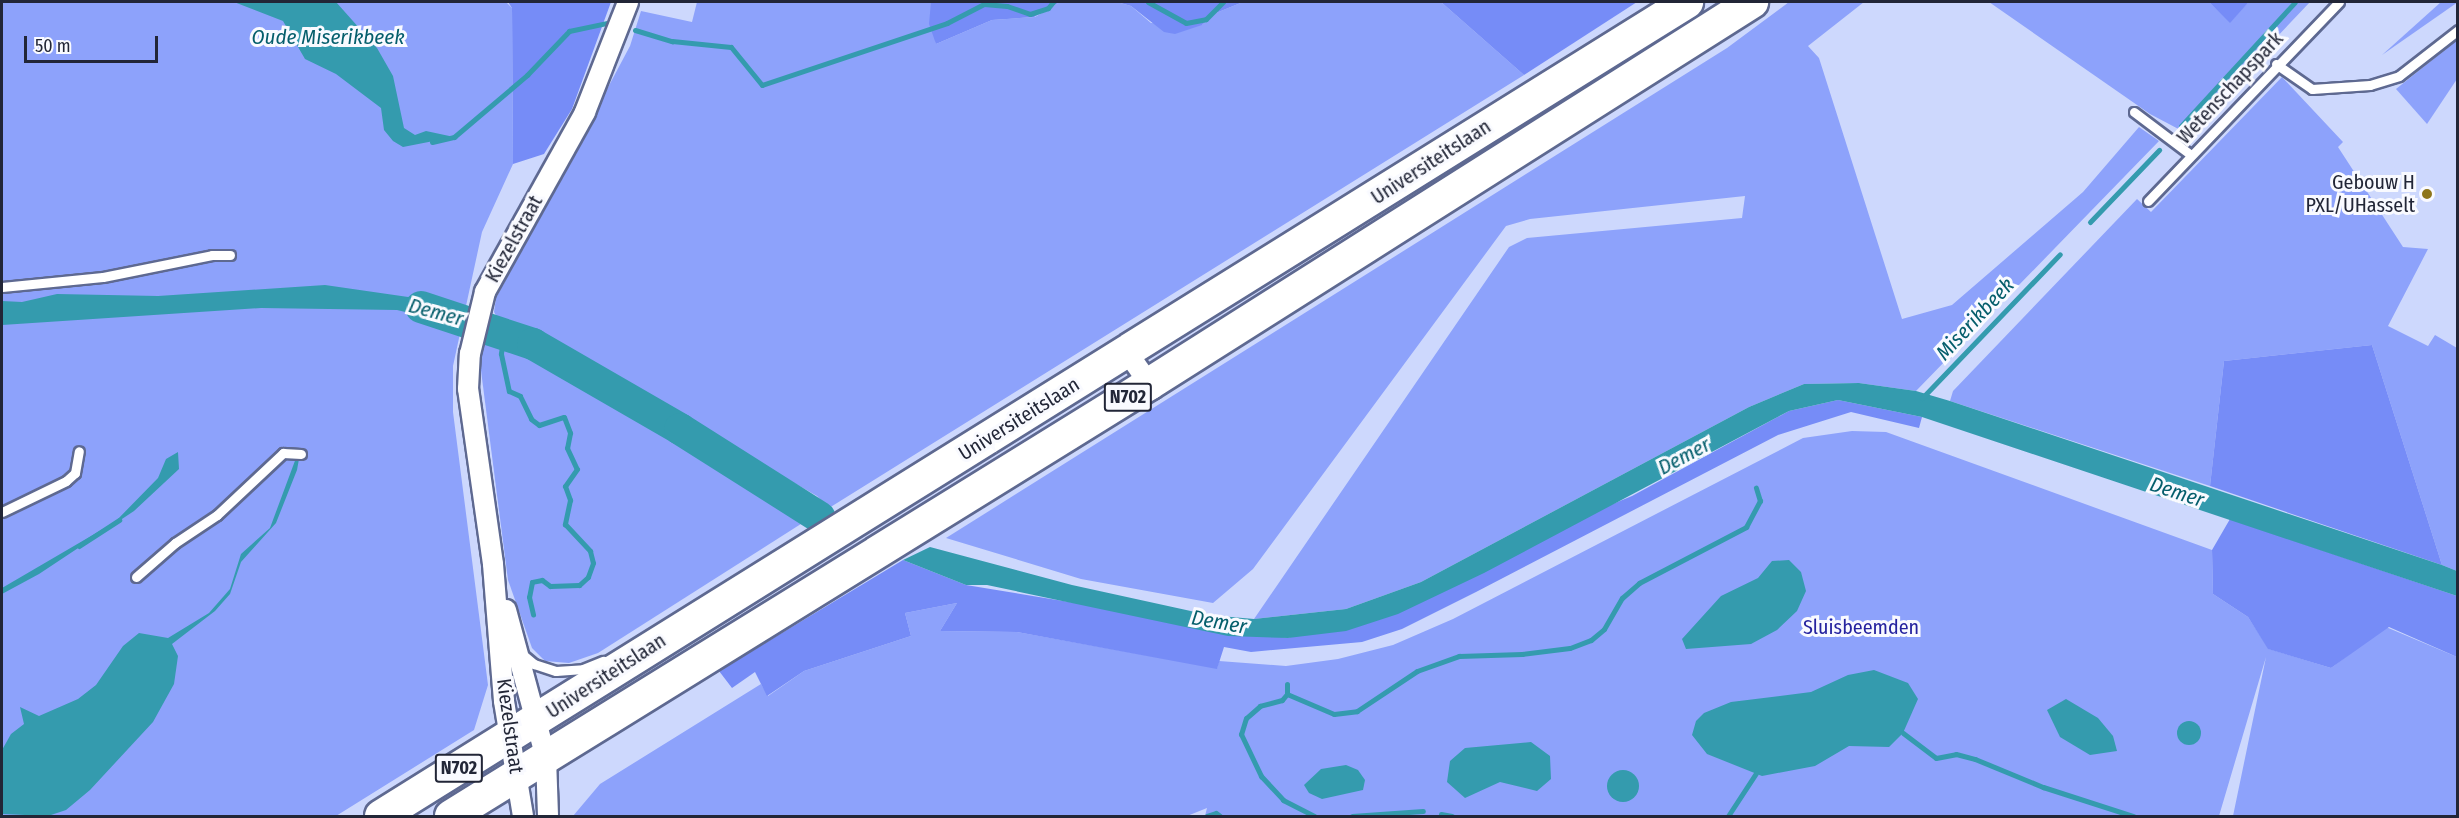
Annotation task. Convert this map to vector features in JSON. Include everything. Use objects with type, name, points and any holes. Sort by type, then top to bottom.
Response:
[{"type":"highway","name":"Universiteitslaan","points":[[381,816],[1687,2]]},
{"type":"highway","name":"Universiteitslaan","points":[[451,816],[1149,384],[1752,2]]},
{"type":"street","name":"Kiezelstraat","points":[[523,816],[510,737],[493,564],[468,389],[472,345],[482,304],[499,261],[585,112],[628,2]]},
{"type":"street","points":[[1127,352],[1149,384]]},
{"type":"street","name":"Kiezelstraat","points":[[493,564],[538,719],[546,758],[548,816]]},
{"type":"lane","name":"Wetenschapspark","points":[[2148,201],[2276,64],[2339,2]]},
{"type":"lane","points":[[2276,64],[2312,89],[2370,86],[2399,76],[2457,30]]},
{"type":"lane","points":[[2134,112],[2192,155]]},
{"type":"lane","points":[[2,286],[103,277],[212,255],[230,255]]},
{"type":"lane","points":[[2,512],[66,481],[75,473],[79,452]]},
{"type":"lane","points":[[136,577],[175,543],[217,515],[283,453],[301,454]]},
{"type":"lane","points":[[518,651],[544,669],[567,672],[664,638]]},
{"type":"green space","points":[[2,2],[506,2],[512,8],[513,164],[482,232],[453,366],[453,412],[488,685],[474,730],[336,816],[2,816]]},
{"type":"green space","points":[[697,2],[931,2],[936,44],[992,20],[1035,17],[1060,2],[1117,2],[1131,6],[1151,23],[1202,25],[1216,13],[1243,2],[1441,2],[1524,75],[829,508],[817,496],[576,358],[498,319],[494,312],[496,298],[630,46],[641,11],[692,22]]},
{"type":"green space","points":[[1789,2],[1864,2],[1808,46],[1819,58],[1902,319],[1952,305],[2083,192],[2139,127],[2159,141],[1916,391],[1859,383],[1804,384],[1749,407],[1421,582],[1346,609],[1254,619],[1509,247],[1527,238],[1742,218],[1745,196],[1530,219],[1506,226],[1253,569],[1213,603],[1081,579],[946,538],[1727,48]]},
{"type":"green space","points":[[1989,2],[2209,2],[2230,22],[2249,2],[2310,2],[2186,133],[2150,114]]},
{"type":"green space","points":[[2441,2],[2458,2],[2382,55]]},
{"type":"green space","points":[[2457,40],[2457,79],[2427,124],[2396,89]]},
{"type":"green space","points":[[2282,77],[2343,142],[2338,147],[2403,247],[2428,249],[2388,326],[2428,346],[2435,335],[2457,348],[2457,571],[2442,565],[2372,345],[2224,361],[2210,486],[1950,401],[1953,391],[2137,199],[2151,212]]},
{"type":"green space","points":[[484,342],[508,343],[524,350],[804,522],[598,653],[569,663],[545,661],[532,648],[508,580],[480,363]]},
{"type":"green space","name":"Sluisbeemden","points":[[1852,431],[1886,432],[2212,550],[2213,594],[2248,617],[2269,649],[2331,668],[2386,627],[2457,657],[2457,816],[2233,816],[2266,657],[2219,816],[1205,816],[1207,808],[1187,816],[573,816],[600,784],[761,684],[768,696],[804,671],[911,636],[905,613],[957,603],[940,631],[1017,632],[1217,668],[1219,661],[1286,666],[1338,659],[1393,645],[1453,619],[1803,438]]},
{"type":"shaded area","points":[[508,2],[611,2],[572,109],[544,154],[513,164],[512,8]]},
{"type":"shaded area","points":[[931,2],[1060,2],[1034,17],[992,20],[936,44],[929,24]]},
{"type":"shaded area","points":[[1117,2],[1243,2],[1216,13],[1202,25],[1175,34],[1164,32],[1131,6]]},
{"type":"shaded area","points":[[1441,2],[1637,2],[1524,75]]},
{"type":"shaded area","points":[[2209,2],[2249,2],[2230,23]]},
{"type":"shaded area","points":[[2372,345],[2442,565],[2210,486],[2224,361]]},
{"type":"shaded area","points":[[1838,400],[1922,417],[1919,428],[1851,412],[1778,435],[1402,629],[1362,642],[1251,652],[1224,647],[1217,669],[1017,632],[940,631],[957,603],[905,613],[911,636],[804,671],[767,696],[755,672],[732,688],[719,671],[903,560],[966,585],[1288,638],[1632,496],[1789,411]]},
{"type":"shaded area","points":[[2230,519],[2457,596],[2457,657],[2389,627],[2331,668],[2268,649],[2248,617],[2213,594],[2212,550]]},
{"type":"water","name":"Oude Miserikbeek","points":[[234,2],[336,2],[377,48],[393,76],[404,128],[415,135],[426,131],[454,137],[403,147],[393,141],[384,130],[381,108],[336,74],[305,59],[283,21]]},
{"type":"water","points":[[325,285],[422,299],[462,313],[459,325],[397,310],[261,308],[2,325],[2,301],[22,302],[57,294],[158,296]]},
{"type":"water","name":"Demer","points":[[1859,383],[1916,391],[1950,401],[2442,565],[2457,571],[2457,596],[1922,417],[1838,400],[1789,411],[1484,573],[1398,614],[1346,631],[1288,638],[1228,636],[987,585],[966,585],[903,560],[930,547],[1072,585],[1209,615],[1254,619],[1346,609],[1421,582],[1749,407],[1804,384]]},
{"type":"water","points":[[178,452],[179,469],[134,511],[39,574],[2,594],[2,588],[115,522],[158,478],[166,459]]},
{"type":"water","points":[[296,458],[299,459],[297,470],[276,523],[241,562],[230,594],[215,611],[172,644],[178,656],[174,684],[153,722],[90,790],[66,810],[48,816],[2,814],[2,750],[11,734],[24,724],[20,707],[39,716],[78,699],[96,685],[123,646],[139,633],[168,638],[209,613],[230,589],[241,554],[270,528]]},
{"type":"water","points":[[1789,560],[1801,572],[1806,591],[1797,611],[1777,630],[1751,644],[1686,649],[1682,639],[1721,596],[1758,578],[1772,561]]},
{"type":"water","points":[[1874,670],[1908,683],[1918,699],[1903,733],[1889,747],[1849,746],[1815,766],[1762,776],[1707,754],[1692,735],[1696,721],[1704,713],[1731,702],[1811,692],[1848,675]]},
{"type":"water","points":[[2066,699],[2098,718],[2113,736],[2117,751],[2090,755],[2060,737],[2047,710]]},
{"type":"water","points":[[2189,721],[2198,724],[2201,733],[2198,742],[2189,745],[2180,742],[2177,733],[2180,724]]},
{"type":"water","points":[[1531,742],[1550,756],[1551,779],[1537,791],[1500,782],[1465,798],[1447,782],[1450,761],[1465,748]]},
{"type":"water","points":[[1346,765],[1358,770],[1365,780],[1363,790],[1322,799],[1309,793],[1304,785],[1321,769]]},
{"type":"water","points":[[1623,770],[1634,775],[1639,786],[1634,797],[1623,802],[1612,797],[1607,786],[1612,775]]},
{"type":"waterway","name":"Oude Miserikbeek","points":[[635,30],[672,41],[731,47],[762,85],[947,23],[984,4],[1007,6],[1030,14],[1048,8],[1053,2]]},
{"type":"waterway","name":"Oude Miserikbeek","points":[[1148,2],[1186,23],[1206,19],[1223,2]]},
{"type":"waterway","name":"Miserikbeek","points":[[2181,126],[2295,2]]},
{"type":"waterway","name":"Oude Miserikbeek","points":[[432,142],[454,137],[527,75],[569,31],[606,23]]},
{"type":"waterway","name":"Miserikbeek","points":[[2090,222],[2159,150]]},
{"type":"waterway","name":"Miserikbeek","points":[[1922,398],[2060,254]]},
{"type":"waterway","name":"Demer","points":[[421,307],[533,344],[680,429],[819,517]]},
{"type":"waterway","points":[[504,334],[501,354],[509,391],[520,396],[531,419],[539,425],[564,417],[570,433],[567,448],[577,469],[565,486],[570,500],[565,524],[590,551],[593,563],[588,577],[579,585],[550,586],[542,580],[532,582],[529,597],[533,615]]},
{"type":"waterway","points":[[1287,694],[1334,714],[1357,711],[1417,671],[1459,656],[1522,654],[1570,648],[1591,640],[1604,629],[1622,598],[1639,583],[1746,527],[1760,501],[1756,488]]},
{"type":"waterway","points":[[79,546],[119,520]]},
{"type":"waterway","points":[[1287,684],[1287,694],[1282,700],[1260,706],[1246,718],[1241,734],[1261,776],[1283,800],[1314,816]]},
{"type":"waterway","points":[[1903,733],[1936,758],[1956,754],[1975,759],[2043,787],[2133,816]]},
{"type":"waterway","points":[[1728,816],[1756,773]]},
{"type":"waterway","points":[[1352,816],[1423,811]]},
{"type":"waterway","points":[[1207,816],[1216,813],[1220,816]]},
{"type":"waterway","points":[[1441,814],[1452,816]]},
{"type":"place","name":"Gebouw H PXL/UHasselt","points":[[2427,194]]}]
